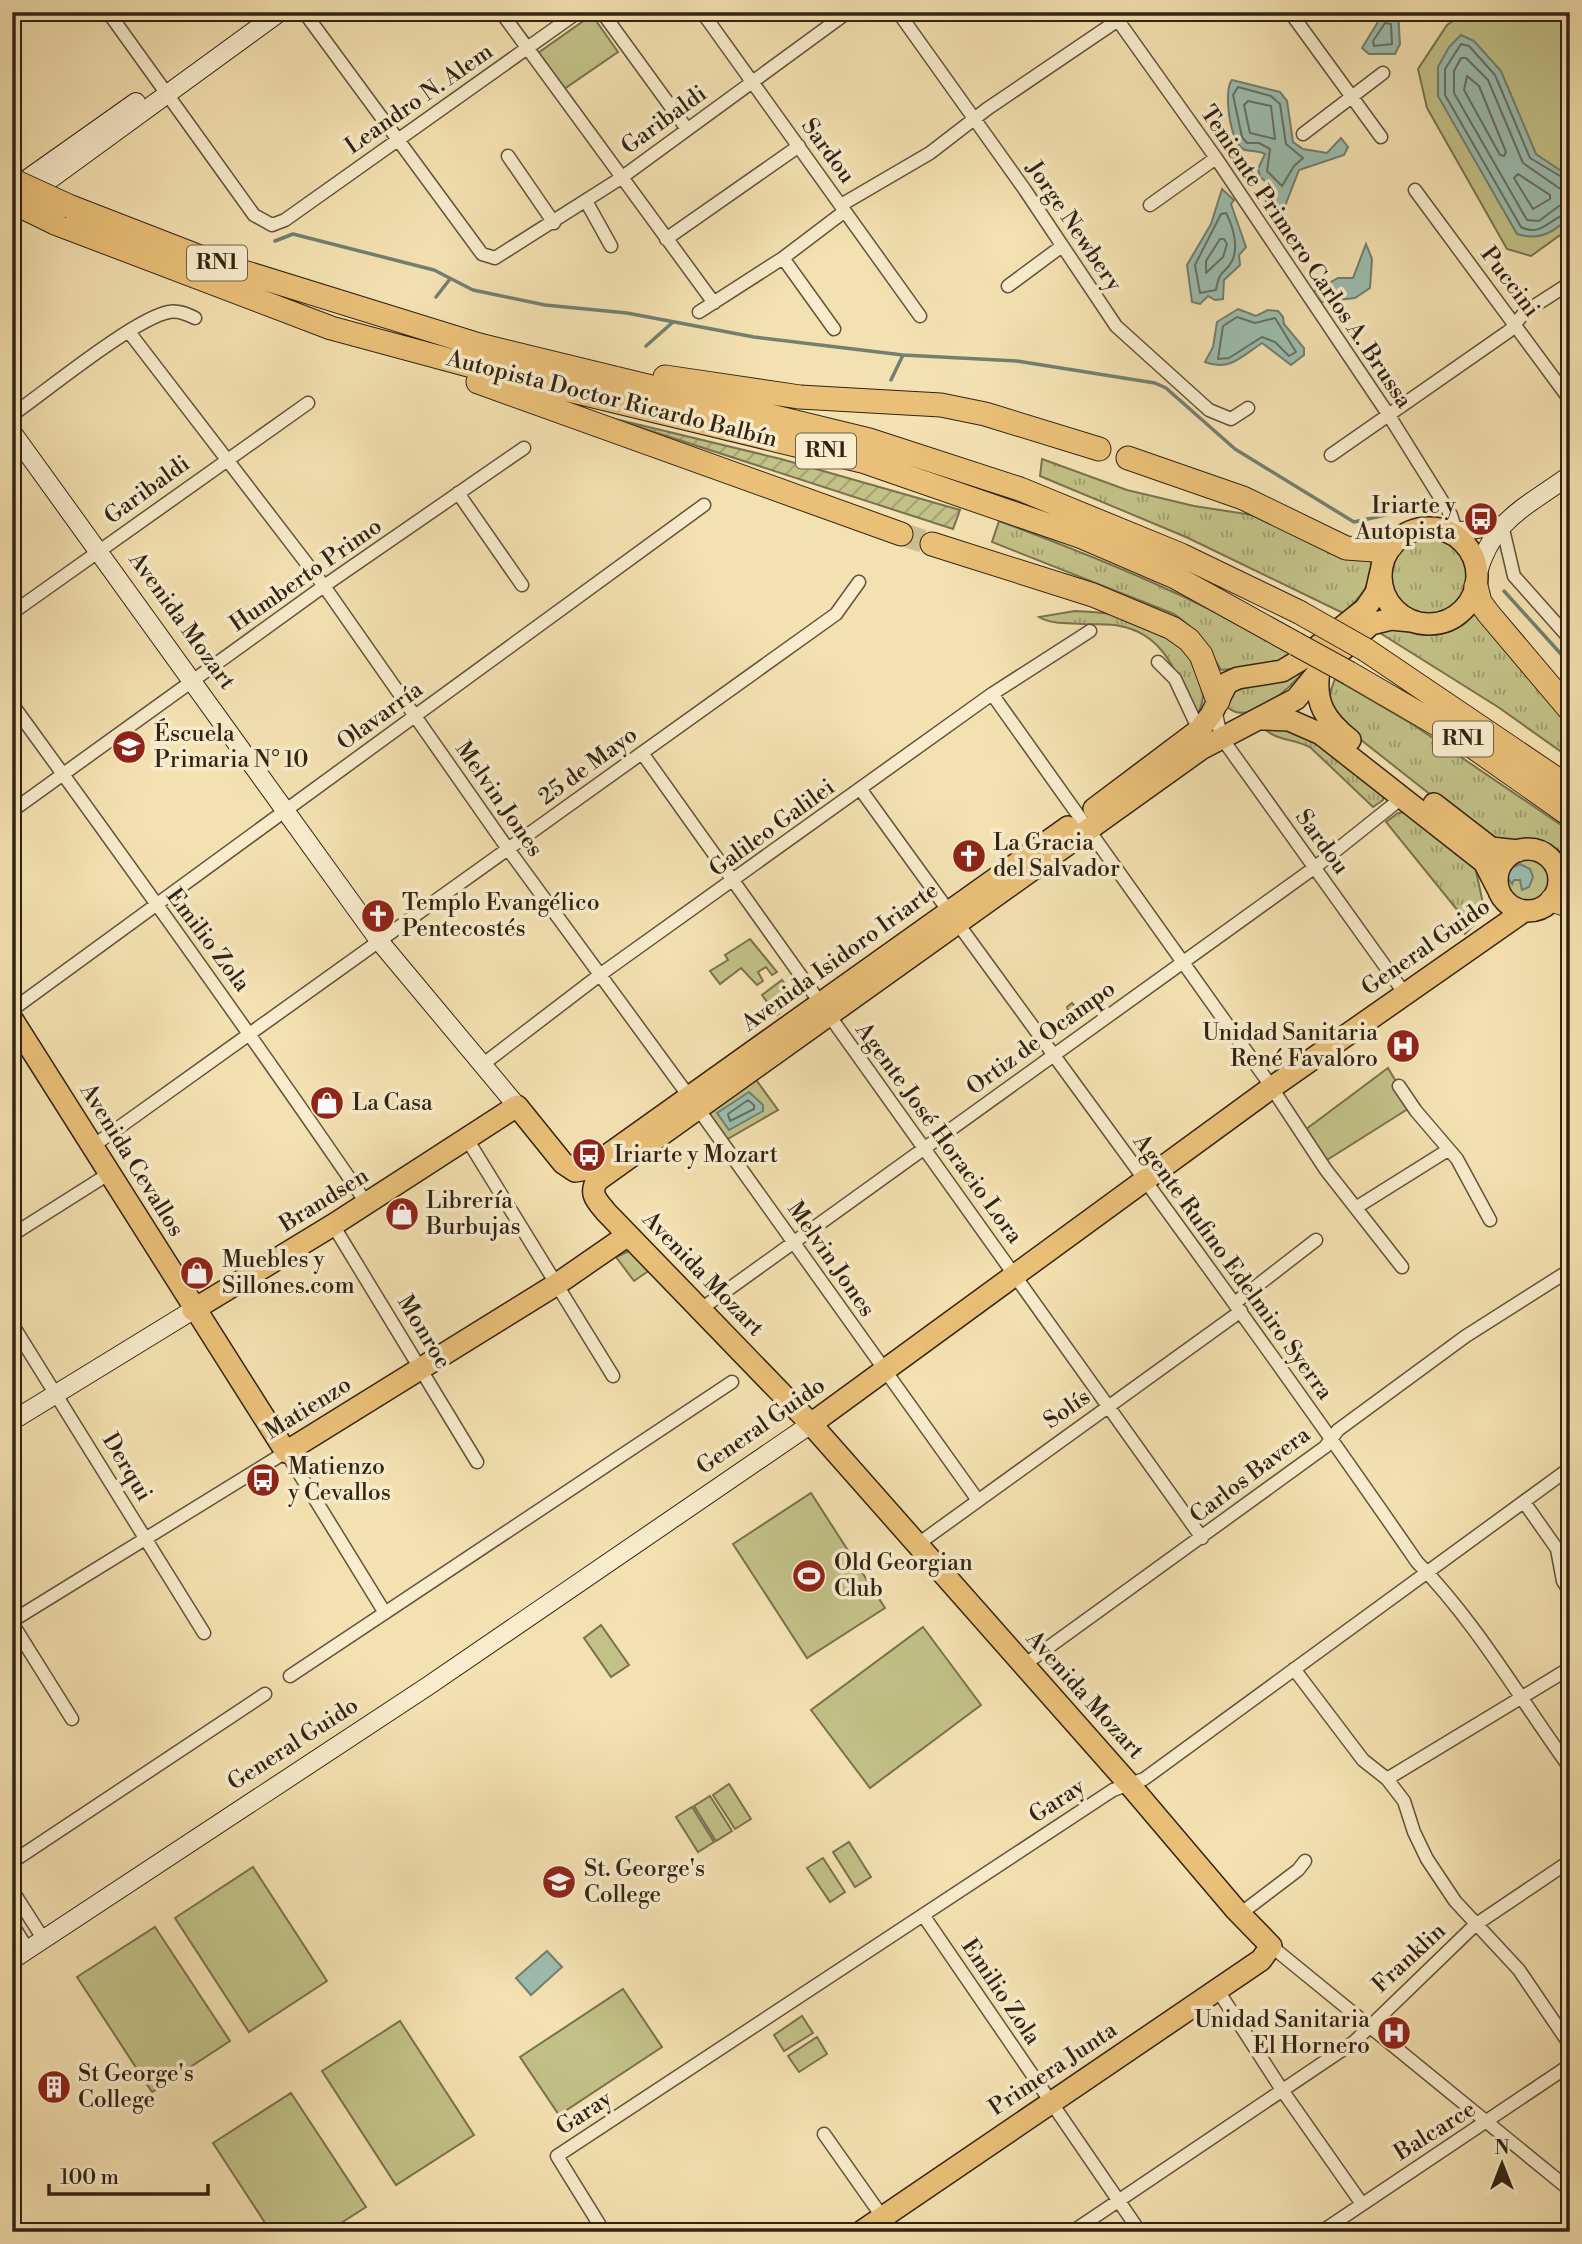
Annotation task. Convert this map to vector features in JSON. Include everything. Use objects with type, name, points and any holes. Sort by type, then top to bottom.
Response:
[{"type":"highway","name":"Autopista Doctor Ricardo Balbín","points":[[12,180],[63,215],[331,328],[503,374],[862,461],[1082,537],[1175,577],[1349,673],[1459,737],[1570,816]]},
{"type":"highway","name":"Autopista Doctor Ricardo Balbín","points":[[12,205],[63,215],[479,345],[869,440],[1093,517],[1299,612],[1366,650],[1570,788]]},
{"type":"highway","points":[[331,328],[901,534]]},
{"type":"highway","points":[[479,345],[693,382],[800,397],[942,405],[985,414],[1099,449]]},
{"type":"highway","points":[[1128,458],[1243,498],[1346,548],[1374,550],[1391,546]]},
{"type":"highway","points":[[932,544],[1104,598],[1172,628],[1189,640],[1201,655],[1216,705]]},
{"type":"highway","points":[[1477,581],[1480,602],[1570,710]]},
{"type":"main road","points":[[12,205],[261,12]]},
{"type":"main road","points":[[12,190],[280,12]]},
{"type":"main road","name":"Avenida Mozart","points":[[12,432],[380,942],[570,1170]]},
{"type":"main road","points":[[1502,525],[1415,530],[1391,546],[1381,571],[1382,587],[1388,601],[1398,613],[1411,621],[1439,623],[1452,618],[1471,599],[1489,540],[1502,525],[1570,475]]},
{"type":"main road","points":[[1450,530],[1472,553],[1477,581]]},
{"type":"main road","name":"Avenida Isidoro Iriarte","points":[[594,1198],[593,1188],[598,1180],[694,1103],[1085,824],[1198,738],[1223,687],[1232,679],[1270,674],[1291,667],[1353,619],[1372,601],[1381,571]]},
{"type":"main road","name":"Avenida Isidoro Iriarte","points":[[1198,738],[1221,737],[1296,699],[1319,671],[1371,624],[1391,619],[1411,621]]},
{"type":"main road","points":[[1216,705],[1230,718],[1280,719],[1307,726],[1403,797],[1483,862],[1508,904],[1524,911],[1561,903],[1559,881],[1553,863],[1538,851],[1491,848],[1327,720],[1317,697],[1319,671]]},
{"type":"main road","points":[[1498,889],[1499,870],[1503,862],[1518,851]]},
{"type":"main road","name":"General Guido","points":[[12,1960],[440,1678],[811,1424],[1271,1088],[1524,911]]},
{"type":"main road","name":"Avenida Cevallos","points":[[12,1019],[286,1452]]},
{"type":"main road","name":"Avenida Isidoro Iriarte","points":[[570,1170],[588,1169],[694,1103]]},
{"type":"main road","name":"Brandsen","points":[[12,1421],[334,1226],[517,1106]]},
{"type":"main road","name":"Avenida Mozart","points":[[594,1198],[811,1424],[1129,1784],[1240,1914],[1271,1946]]},
{"type":"main road","name":"Matienzo","points":[[286,1452],[557,1284],[628,1235]]},
{"type":"main road","name":"Primera Junta","points":[[861,2232],[888,2225],[1051,2102],[1261,1960],[1271,1946]]},
{"type":"street","points":[[108,12],[163,90]]},
{"type":"street","points":[[304,12],[397,141]]},
{"type":"street","points":[[501,12],[714,303]]},
{"type":"street","name":"Leandro N. Alem","points":[[163,90],[254,215],[272,225],[285,220],[578,12]]},
{"type":"street","points":[[602,12],[687,129]]},
{"type":"street","name":"Sardou","points":[[702,12],[920,316]]},
{"type":"street","name":"Garibaldi","points":[[397,141],[482,254],[490,258],[501,257],[621,178],[848,12]]},
{"type":"street","name":"Jorge Newbery","points":[[898,12],[1116,326],[1188,392],[1222,418],[1237,418],[1248,408]]},
{"type":"street","points":[[699,312],[783,258],[843,208],[930,153],[1114,17],[1130,12]]},
{"type":"street","points":[[1290,12],[1381,137]]},
{"type":"street","name":"Teniente Primero Carlos A. Brussa","points":[[1114,17],[1216,159],[1388,414],[1451,515],[1450,530]]},
{"type":"street","points":[[1303,134],[1383,73]]},
{"type":"street","points":[[666,239],[799,146]]},
{"type":"street","points":[[508,156],[554,223]]},
{"type":"street","points":[[1150,205],[1216,159]]},
{"type":"street","name":"Puccini","points":[[1415,190],[1570,400]]},
{"type":"street","points":[[586,201],[611,246]]},
{"type":"street","points":[[1008,286],[1062,246]]},
{"type":"street","points":[[783,258],[834,330]]},
{"type":"street","points":[[1331,455],[1509,331],[1525,312],[1570,283]]},
{"type":"street","points":[[12,415],[129,332],[159,315],[172,311],[195,318]]},
{"type":"street","name":"Melvin Jones","points":[[129,332],[229,458],[324,586],[508,849],[794,1241],[977,1499]]},
{"type":"street","name":"Garibaldi","points":[[12,613],[308,402]]},
{"type":"street","name":"Humberto Primo","points":[[12,811],[324,586],[524,448]]},
{"type":"street","points":[[458,493],[522,585]]},
{"type":"street","name":"Olavarría","points":[[12,1010],[704,505]]},
{"type":"street","points":[[1502,525],[1514,576],[1570,639]]},
{"type":"street","name":"25 de Mayo","points":[[93,1146],[252,1035],[836,614],[859,582]]},
{"type":"street","name":"Galileo Galilei","points":[[482,1065],[601,974],[992,694],[1090,631]]},
{"type":"street","points":[[1158,662],[1175,679],[1198,738]]},
{"type":"street","points":[[992,694],[1183,962],[1326,1170],[1402,1267]]},
{"type":"street","name":"Emilio Zola","points":[[12,704],[155,905],[252,1035],[367,1204]]},
{"type":"street","name":"Sardou","points":[[1216,705],[1221,737],[1405,994]]},
{"type":"street","name":"Agente José Horacio Lora","points":[[642,753],[1202,1538]]},
{"type":"street","name":"Agente Rufino Edelmiro Syerra","points":[[861,790],[1143,1181],[1238,1307],[1417,1562],[1436,1579],[1570,1768]]},
{"type":"street","name":"Ortiz de Ocampo","points":[[701,1309],[1314,867],[1403,797]]},
{"type":"street","points":[[1399,1086],[1463,1169],[1490,1220]]},
{"type":"street","points":[[467,1139],[613,1376]]},
{"type":"street","points":[[1357,1207],[1448,1150]]},
{"type":"street","points":[[12,1235],[110,1173]]},
{"type":"street","name":"Monroe","points":[[334,1226],[477,1462]]},
{"type":"street","name":"Solís","points":[[918,1544],[1108,1406],[1238,1307],[1316,1240]]},
{"type":"street","name":"Carlos Bavera","points":[[1024,1665],[1325,1447],[1338,1430],[1466,1336],[1570,1270]]},
{"type":"street","name":"Derqui","points":[[12,1324],[204,1633]]},
{"type":"street","points":[[290,1676],[732,1382]]},
{"type":"street","name":"Matienzo","points":[[12,1622],[286,1452]]},
{"type":"street","name":"Avenida Cevallos","points":[[286,1452],[385,1613]]},
{"type":"street","name":"Garay","points":[[604,2232],[557,2156],[1113,1790],[1144,1779],[1570,1468]]},
{"type":"street","points":[[1524,1503],[1557,1549],[1563,1581],[1570,1592]]},
{"type":"street","points":[[12,1622],[72,1719]]},
{"type":"street","points":[[1387,1779],[1570,1668]]},
{"type":"street","points":[[1294,1669],[1363,1760],[1387,1779],[1405,1801],[1414,1832],[1427,1859],[1475,1925],[1519,1970],[1570,2045]]},
{"type":"street","points":[[12,1862],[265,1694]]},
{"type":"street","points":[[1240,1914],[1298,1870],[1305,1861]]},
{"type":"street","name":"Franklin","points":[[1072,2232],[1354,2042],[1475,1925],[1570,1861]]},
{"type":"street","points":[[12,1890],[44,1940]]},
{"type":"street","name":"Emilio Zola","points":[[923,1914],[1140,2232]]},
{"type":"street","points":[[12,1924],[28,1950]]},
{"type":"street","name":"Avenida Mozart","points":[[1271,1946],[1570,2190]]},
{"type":"street","points":[[1217,1989],[1282,2091],[1362,2204]]},
{"type":"street","name":"Balcarce","points":[[1321,2232],[1570,2065]]},
{"type":"street","points":[[824,2134],[888,2225]]},
{"type":"green space","points":[[1466,12],[1570,12],[1570,228],[1531,256],[1507,249],[1427,108],[1418,69],[1447,25]]},
{"type":"green space","points":[[592,15],[618,52],[564,89],[538,53]]},
{"type":"green space","points":[[611,418],[781,459],[960,510],[953,529]]},
{"type":"green space","points":[[1042,459],[1127,490],[1194,506],[1259,516],[1373,559],[1369,582],[1355,602],[1343,613],[1186,537],[1040,476]]},
{"type":"green space","points":[[999,521],[1152,582],[1226,617],[1298,657],[1286,663],[1221,670],[1201,639],[1174,614],[992,542]]},
{"type":"green space","points":[[1420,537],[1436,537],[1450,543],[1461,554],[1467,568],[1467,584],[1461,598],[1450,609],[1436,615],[1420,615],[1406,609],[1395,598],[1389,584],[1389,568],[1395,554],[1406,543]]},
{"type":"green space","points":[[1476,605],[1570,721],[1570,758],[1498,707],[1380,633],[1392,628],[1440,629],[1452,626],[1464,619]]},
{"type":"green space","points":[[1075,611],[1108,614],[1136,622],[1171,640],[1185,652],[1196,666],[1202,682],[1203,699],[1196,718],[1169,661],[1150,639],[1136,631],[1115,625],[1060,623],[1039,617]]},
{"type":"green space","points":[[1306,668],[1281,693],[1259,708],[1236,712],[1227,707],[1231,688],[1266,684]]},
{"type":"green space","points":[[1335,679],[1412,724],[1570,831],[1570,899],[1563,892],[1560,866],[1551,851],[1536,842],[1499,842],[1479,833],[1346,728],[1328,698]]},
{"type":"green space","points":[[1283,728],[1313,739],[1383,796],[1383,800],[1373,807],[1311,748],[1276,736],[1265,729]]},
{"type":"green space","points":[[1407,812],[1475,866],[1485,913],[1465,934],[1461,928],[1467,922],[1386,822],[1398,813]]},
{"type":"green space","points":[[1528,853],[1547,860],[1554,879],[1547,898],[1528,905],[1509,898],[1502,879],[1509,860]]},
{"type":"green space","points":[[750,939],[777,972],[772,975],[766,967],[758,972],[763,981],[757,985],[741,968],[720,984],[710,971],[728,960],[725,955]]},
{"type":"green space","points":[[782,980],[793,995],[792,1003],[777,1015],[762,995]]},
{"type":"green space","points":[[1072,1003],[1083,1016],[1070,1025],[1064,1017],[1069,1013],[1067,1007]]},
{"type":"green space","points":[[1388,1068],[1411,1107],[1327,1160],[1305,1130]]},
{"type":"green space","points":[[754,1077],[778,1110],[726,1140],[709,1113]]},
{"type":"green space","points":[[629,1251],[650,1270],[634,1281],[616,1257]]},
{"type":"green space","name":"Old Georgian Club","points":[[811,1493],[885,1608],[807,1658],[733,1544]]},
{"type":"green space","points":[[601,1625],[629,1665],[611,1677],[584,1638]]},
{"type":"green space","points":[[923,1627],[981,1705],[870,1788],[811,1710]]},
{"type":"green space","points":[[729,1784],[751,1819],[735,1829],[713,1795]]},
{"type":"green space","points":[[710,1796],[732,1831],[716,1841],[694,1806]]},
{"type":"green space","points":[[692,1807],[714,1842],[698,1852],[676,1817]]},
{"type":"green space","points":[[849,1842],[871,1877],[855,1887],[833,1852]]},
{"type":"green space","points":[[823,1858],[845,1892],[830,1902],[807,1868]]},
{"type":"green space","points":[[253,1867],[327,1981],[249,2032],[175,1918]]},
{"type":"green space","points":[[155,1927],[230,2041],[152,2092],[77,1977]]},
{"type":"green space","points":[[623,1989],[662,2047],[559,2115],[520,2057]]},
{"type":"green space","points":[[802,2016],[813,2033],[784,2051],[774,2035]]},
{"type":"green space","points":[[400,2021],[474,2135],[396,2185],[322,2071]]},
{"type":"green space","points":[[817,2037],[827,2054],[799,2072],[788,2056]]},
{"type":"green space","points":[[291,2093],[366,2207],[327,2232],[271,2232],[213,2143]]},
{"type":"water","points":[[1384,12],[1398,12],[1400,44],[1395,54],[1369,54],[1362,48]]},
{"type":"water","points":[[1461,35],[1474,41],[1501,71],[1536,154],[1570,177],[1570,216],[1546,234],[1532,237],[1517,234],[1438,96],[1438,67],[1449,47]]},
{"type":"water","points":[[1232,80],[1280,92],[1287,101],[1293,142],[1303,149],[1327,153],[1341,138],[1348,147],[1344,155],[1299,170],[1283,211],[1276,215],[1264,207],[1271,186],[1260,177],[1258,169],[1265,154],[1243,149],[1231,127],[1228,94]]},
{"type":"water","points":[[1222,189],[1234,200],[1231,204],[1246,247],[1239,255],[1240,265],[1224,280],[1223,299],[1215,300],[1208,296],[1200,304],[1192,302],[1187,265],[1211,224]]},
{"type":"water","points":[[1366,244],[1372,259],[1370,288],[1355,298],[1321,302],[1313,292],[1338,278],[1353,278]]},
{"type":"water","points":[[1238,309],[1256,316],[1268,310],[1278,311],[1284,324],[1304,348],[1304,355],[1291,365],[1262,343],[1228,364],[1214,365],[1205,362],[1213,347],[1217,322]]},
{"type":"water","points":[[1520,864],[1530,869],[1533,877],[1529,887],[1522,890],[1520,880],[1514,880],[1512,884],[1507,877],[1511,868]]},
{"type":"water","points":[[749,1092],[763,1105],[763,1111],[729,1130],[717,1113]]},
{"type":"water","points":[[547,1951],[562,1967],[531,1995],[516,1978]]},
{"type":"waterway","points":[[275,241],[293,234],[434,270],[473,290],[545,305],[627,313],[754,337],[903,355],[1017,361],[1155,383],[1166,388],[1235,449],[1354,522],[1417,508]]},
{"type":"waterway","points":[[436,297],[450,279]]},
{"type":"waterway","points":[[646,346],[673,322]]},
{"type":"waterway","points":[[891,380],[903,355]]},
{"type":"waterway","points":[[1504,591],[1570,664]]},
{"type":"tunnel","points":[[901,534],[932,544]]},
{"type":"place","name":"Iriarte y Autopista","points":[[1481,519]]},
{"type":"place","name":"Éscuela Primaria N° 10","points":[[129,747]]},
{"type":"place","name":"La Gracia del Salvador","points":[[969,856]]},
{"type":"place","name":"Templo Evangélico Pentecostés","points":[[378,916]]},
{"type":"place","name":"Unidad Sanitaria René Favaloro","points":[[1403,1046]]},
{"type":"place","name":"La Casa","points":[[327,1103]]},
{"type":"place","name":"Iriarte y Mozart","points":[[589,1155]]},
{"type":"place","name":"Librería Burbujas","points":[[402,1214]]},
{"type":"place","name":"Muebles y Sillones.com","points":[[197,1273]]},
{"type":"place","name":"Matienzo y Cevallos","points":[[263,1480]]},
{"type":"place","name":"Old Georgian Club","points":[[809,1576]]},
{"type":"place","name":"St. George's College","points":[[559,1882]]},
{"type":"place","name":"Unidad Sanitaria El Hornero","points":[[1394,2033]]},
{"type":"place","name":"St George's College","points":[[54,2087]]}]
